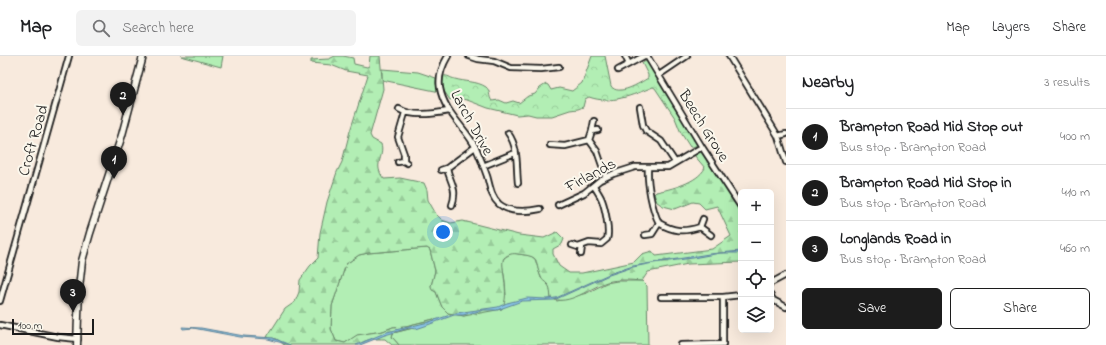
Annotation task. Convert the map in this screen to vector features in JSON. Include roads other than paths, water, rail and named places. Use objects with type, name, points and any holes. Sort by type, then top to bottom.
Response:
[{"type":"main road","points":[[78,342],[79,288],[82,261],[122,135],[143,56]]},
{"type":"street","name":"Croft Road","points":[[0,301],[69,56]]},
{"type":"street","name":"Larch Drive","points":[[448,56],[439,79],[441,93],[449,111],[466,131],[475,147],[493,196],[499,204],[509,210],[520,212],[540,209]]},
{"type":"street","points":[[469,56],[494,61],[511,68],[541,69],[559,67]]},
{"type":"street","points":[[625,56],[629,64]]},
{"type":"street","points":[[618,70],[644,56]]},
{"type":"street","name":"Beech Grove","points":[[647,56],[702,147],[738,202]]},
{"type":"street","points":[[659,75],[687,56]]},
{"type":"street","points":[[729,56],[778,136],[786,162]]},
{"type":"street","points":[[640,107],[643,125],[646,131],[661,141],[676,162]]},
{"type":"street","points":[[399,110],[404,113],[436,113],[449,111]]},
{"type":"street","points":[[403,162],[404,154],[398,137],[404,113]]},
{"type":"street","points":[[589,140],[594,121]]},
{"type":"street","points":[[592,131],[598,130]]},
{"type":"street","points":[[508,132],[514,143],[518,162],[518,183]]},
{"type":"street","points":[[778,136],[786,134]]},
{"type":"street","points":[[550,145],[565,146],[589,140]]},
{"type":"street","points":[[589,140],[597,150],[606,177]]},
{"type":"street","points":[[441,170],[447,168],[475,147]]},
{"type":"street","name":"Firlands","points":[[558,205],[571,200],[606,177],[628,169],[663,168],[702,147]]},
{"type":"street","points":[[483,166],[515,153]]},
{"type":"street","points":[[447,168],[455,191],[455,198],[452,205]]},
{"type":"street","points":[[648,168],[648,186],[655,215],[660,223],[673,230],[680,231],[700,227],[711,235]]},
{"type":"street","points":[[572,245],[578,247],[588,243],[601,244],[605,242],[608,236],[604,204],[594,186]]},
{"type":"street","points":[[700,227],[703,219]]},
{"type":"street","points":[[645,235],[652,234],[660,223]]},
{"type":"street","points":[[581,254],[582,246]]},
{"type":"street","points":[[774,281],[786,275]]},
{"type":"street","points":[[661,297],[723,297],[738,295]]},
{"type":"street","points":[[681,345],[724,344],[723,297]]},
{"type":"street","points":[[772,297],[773,300],[786,307]]},
{"type":"street","points":[[0,325],[78,342]]},
{"type":"water","points":[[738,251],[738,253],[720,253],[633,267],[609,275],[554,300],[522,301],[497,310],[484,310],[463,315],[454,315],[416,329],[409,328],[385,335],[360,345],[356,345],[387,332],[429,322],[456,313],[498,307],[527,298],[556,298],[609,274],[633,266],[709,254]]},
{"type":"water","points":[[182,327],[201,328],[244,336],[273,338],[290,345],[268,339],[240,337],[193,328],[183,329]]},
{"type":"place","name":"Brampton Road Mid Stop in","points":[[123,115]]},
{"type":"place","name":"Brampton Road Mid Stop out","points":[[114,179]]},
{"type":"place","name":"Longlands Road in","points":[[73,312]]}]
